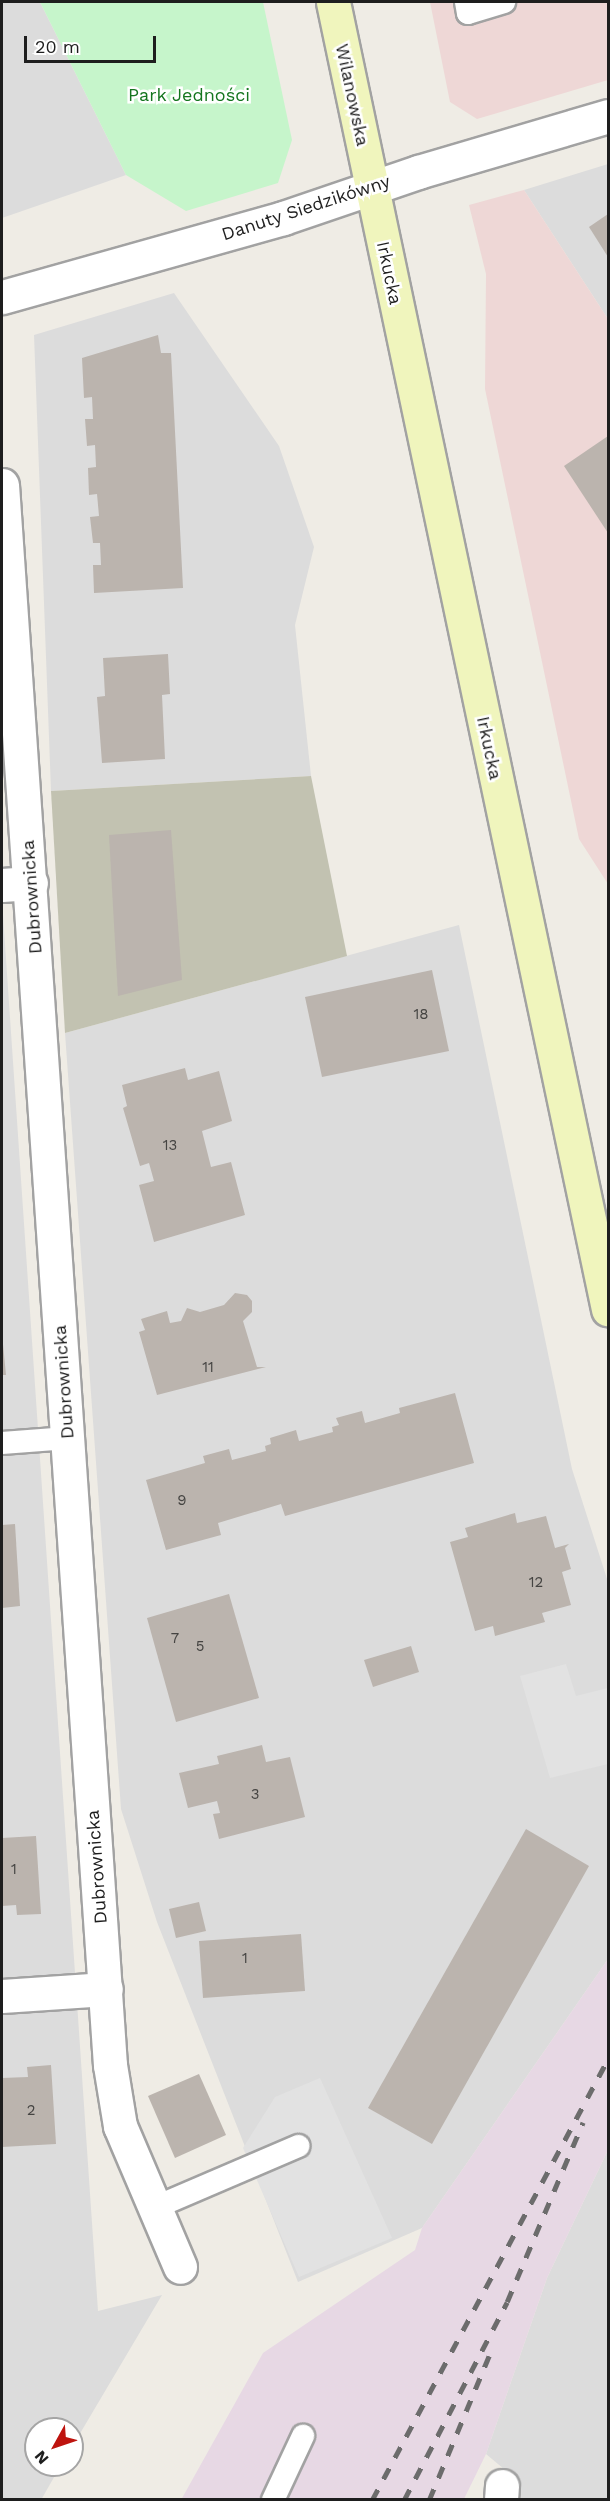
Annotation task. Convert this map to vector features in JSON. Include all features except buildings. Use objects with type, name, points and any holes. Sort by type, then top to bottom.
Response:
[{"type":"street","name":"Wilanowska","points":[[333,2],[371,188]]},
{"type":"street","name":"Danuty Siedzikówny","points":[[2,297],[283,218],[371,188],[609,116]]},
{"type":"street","name":"Irkucka","points":[[371,188],[609,1309]]},
{"type":"street","name":"Dubrownicka","points":[[2,485],[16,884],[68,1438],[110,2065],[120,2126],[180,2267]]},
{"type":"street","points":[[2,1996],[106,1989]]},
{"type":"lane","points":[[466,2],[468,13],[504,2]]},
{"type":"lane","points":[[2,1443],[68,1438]]},
{"type":"lane","points":[[156,2207],[298,2146]]},
{"type":"lane","points":[[273,2499],[303,2436]]},
{"type":"shaded area","points":[[2,2],[40,2],[126,175],[2,218]]},
{"type":"shaded area","points":[[430,2],[608,2],[608,80],[477,119],[450,102]]},
{"type":"shaded area","points":[[608,164],[608,319],[524,190]]},
{"type":"shaded area","points":[[524,190],[608,319],[608,884],[579,839],[485,389],[486,274],[469,205]]},
{"type":"shaded area","points":[[174,293],[279,446],[314,547],[295,625],[311,776],[51,791],[34,335]]},
{"type":"shaded area","points":[[311,776],[347,956],[65,1033],[51,791]]},
{"type":"shaded area","points":[[2,900],[98,2311],[162,2295],[84,2427],[84,2417],[24,2417],[24,2477],[54,2477],[41,2500],[2,2499]]},
{"type":"shaded area","points":[[459,925],[572,1469],[608,1582],[608,1959],[422,2228],[298,2282],[157,1922],[121,1809],[65,1033]]},
{"type":"shaded area","points":[[566,1664],[576,1696],[608,1688],[608,1764],[550,1778],[520,1676]]},
{"type":"shaded area","points":[[608,1959],[608,2150],[547,2278],[486,2454],[464,2499],[181,2500],[263,2353],[415,2250],[422,2228]]},
{"type":"shaded area","points":[[320,2078],[392,2238],[299,2277],[243,2148],[275,2097]]},
{"type":"shaded area","points":[[608,2150],[608,2499],[521,2499],[521,2483],[486,2454],[547,2278]]},
{"type":"green space","name":"Park Jedności","points":[[40,2],[263,2],[292,140],[278,183],[186,211],[126,175]]},
{"type":"railway","points":[[372,2500],[608,2059]]},
{"type":"railway","points":[[404,2500],[507,2302],[583,2122]]},
{"type":"railway","points":[[429,2500],[489,2356]]}]
